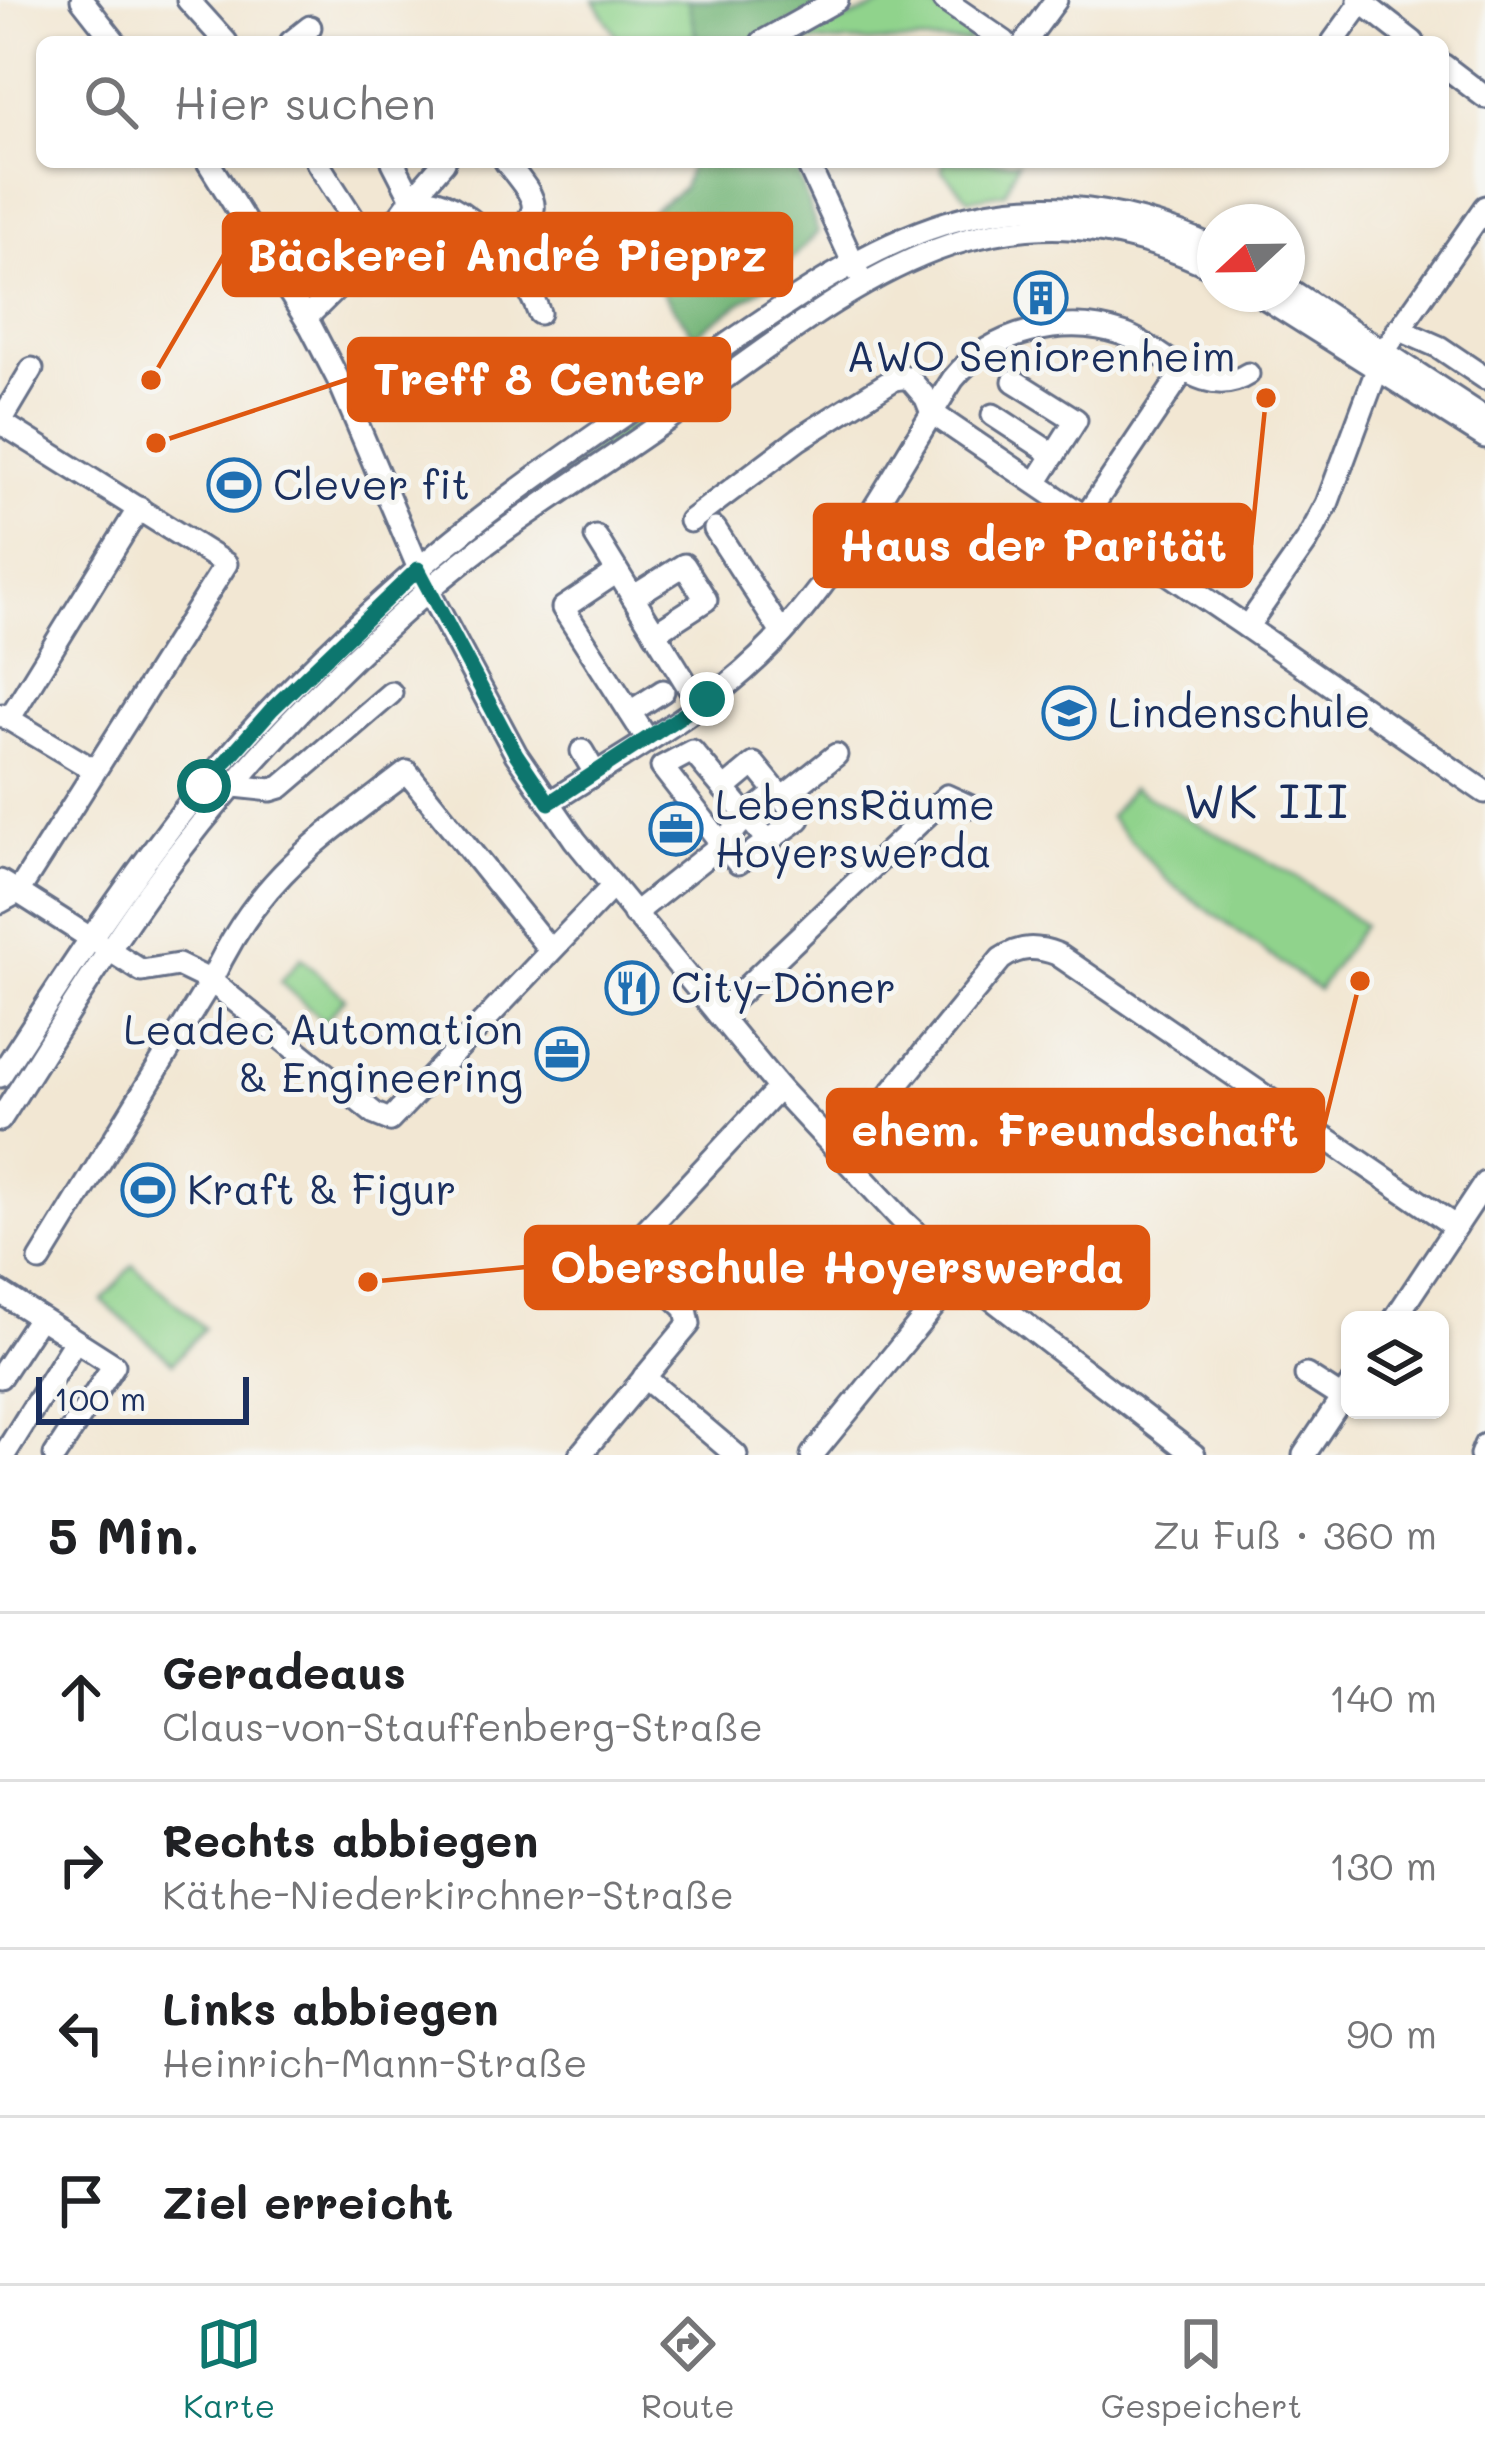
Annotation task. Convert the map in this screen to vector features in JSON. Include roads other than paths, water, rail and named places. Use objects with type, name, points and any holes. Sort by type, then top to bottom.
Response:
[{"type":"street","points":[[82,0],[110,36]]},
{"type":"street","points":[[188,0],[221,36]]},
{"type":"street","points":[[773,36],[837,0]]},
{"type":"street","points":[[944,0],[995,36]]},
{"type":"street","points":[[1029,36],[1056,0]]},
{"type":"street","points":[[1337,36],[1360,1],[1406,36]]},
{"type":"street","points":[[299,36],[310,27]]},
{"type":"street","points":[[1449,69],[1485,97]]},
{"type":"street","points":[[212,168],[306,318],[339,381],[423,579],[516,754],[611,888],[779,1088],[960,1274],[1164,1446],[1193,1455]]},
{"type":"street","points":[[321,168],[374,251]]},
{"type":"street","points":[[396,168],[412,200]]},
{"type":"street","points":[[306,318],[374,251],[439,168]]},
{"type":"street","points":[[499,247],[530,222],[536,211],[534,197],[511,168]]},
{"type":"street","points":[[810,168],[863,282]]},
{"type":"street","points":[[412,200],[430,200],[471,220],[522,275],[539,314]]},
{"type":"street","points":[[0,1120],[99,945],[183,812],[272,709],[564,458],[852,261],[960,218],[1034,207],[1105,211],[1197,241]]},
{"type":"street","points":[[1247,627],[1327,504],[1380,359],[1485,207]]},
{"type":"street","points":[[0,1076],[99,945],[423,579],[863,282],[934,250],[973,237],[1053,227],[1132,237],[1197,262]]},
{"type":"street","points":[[1305,302],[1485,437]]},
{"type":"street","points":[[1293,312],[1485,418]]},
{"type":"street","points":[[1398,329],[1439,347],[1485,378]]},
{"type":"street","points":[[549,803],[738,676],[782,633],[832,567],[964,366],[994,344],[1022,332],[1109,330],[1127,335],[1184,370],[1221,383],[1248,374]]},
{"type":"street","points":[[32,369],[0,422],[226,564],[94,770],[6,892],[142,970],[178,965],[211,981],[375,1114],[390,1120],[611,888]]},
{"type":"street","points":[[1086,516],[1184,370]]},
{"type":"street","points":[[690,521],[796,440],[893,379],[912,380],[932,413],[1485,792]]},
{"type":"street","points":[[1014,381],[1076,420],[1036,483]]},
{"type":"street","points":[[993,415],[1054,455]]},
{"type":"street","points":[[94,770],[5,716],[139,508]]},
{"type":"street","points":[[715,529],[782,633]]},
{"type":"street","points":[[596,537],[699,704]]},
{"type":"street","points":[[633,597],[683,565],[706,600],[655,633]]},
{"type":"street","points":[[617,572],[563,608],[647,739]]},
{"type":"street","points":[[630,712],[663,691]]},
{"type":"street","points":[[235,786],[281,787],[391,693]]},
{"type":"street","points":[[724,789],[754,764],[799,819],[768,842],[738,863],[662,767],[692,751],[768,842]]},
{"type":"street","points":[[582,752],[595,773]]},
{"type":"street","points":[[634,914],[722,844],[747,816],[836,755]]},
{"type":"street","points":[[40,1260],[211,981],[240,923],[291,861],[407,772],[550,950]]},
{"type":"street","points":[[718,1014],[949,795],[969,806]]},
{"type":"street","points":[[840,1155],[1001,959],[1033,947],[1057,955],[1456,1227]]},
{"type":"street","points":[[580,1455],[688,1324],[681,1303],[634,1259],[637,1240],[779,1088]]},
{"type":"street","points":[[1400,1311],[1485,1184]]},
{"type":"street","points":[[812,1455],[960,1274]]},
{"type":"street","points":[[1,1295],[114,1365],[55,1455]]},
{"type":"street","points":[[0,1377],[39,1318]]},
{"type":"street","points":[[4,1455],[75,1341]]},
{"type":"street","points":[[1306,1375],[1341,1390]]},
{"type":"street","points":[[644,1377],[736,1455]]},
{"type":"street","points":[[1304,1455],[1341,1400]]},
{"type":"street","points":[[1481,1455],[1485,1445]]},
{"type":"place","name":"AWO Seniorenheim","points":[[1041,298]]},
{"type":"place","name":"Bäckerei André Pieprz","points":[[151,380]]},
{"type":"place","name":"Haus der Parität","points":[[1266,398]]},
{"type":"place","name":"Treff 8 Center","points":[[156,443]]},
{"type":"place","name":"Clever fit","points":[[234,485]]},
{"type":"place","name":"Lindenschule","points":[[1069,713]]},
{"type":"place","name":"LebensRäume Hoyerswerda","points":[[676,829]]},
{"type":"place","name":"ehem. Freundschaft","points":[[1360,981]]},
{"type":"place","name":"City-Döner","points":[[632,988]]},
{"type":"place","name":"Leadec Automation & Engineering","points":[[562,1054]]},
{"type":"place","name":"Kraft & Figur","points":[[148,1190]]},
{"type":"place","name":"Oberschule Hoyerswerda","points":[[368,1282]]},
{"type":"district","name":"WK III","points":[[1267,802]]}]
